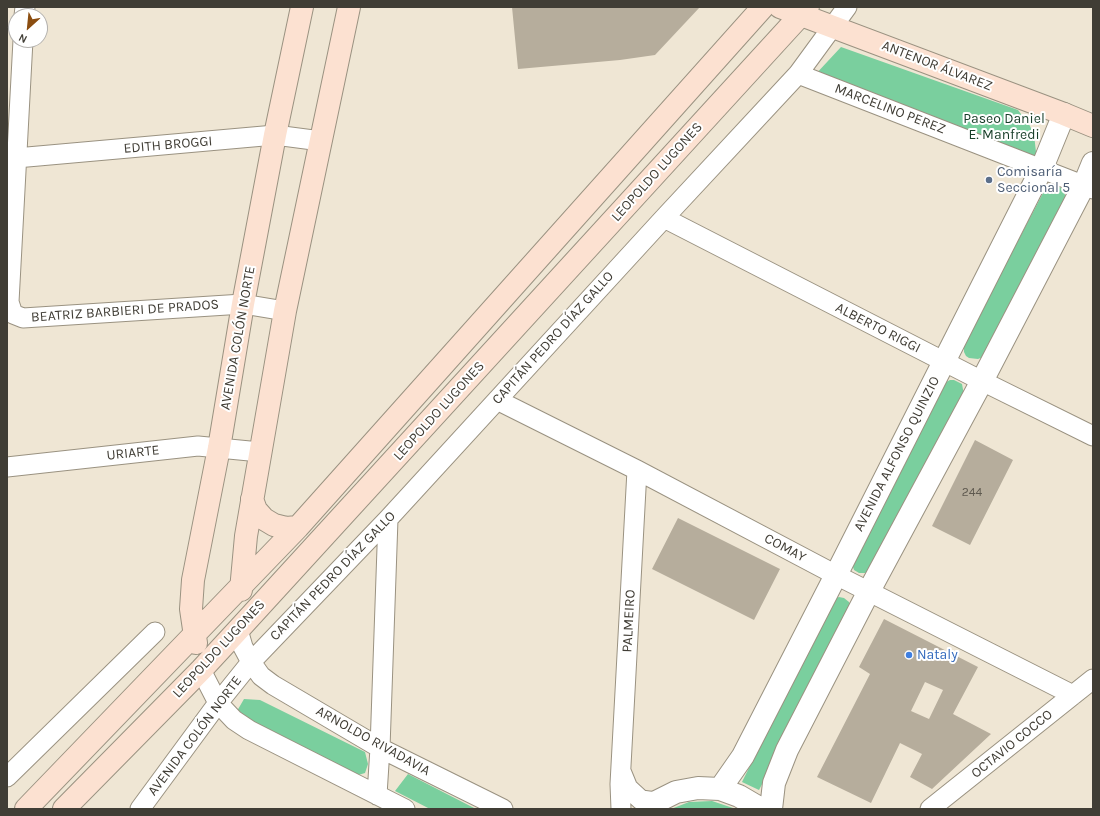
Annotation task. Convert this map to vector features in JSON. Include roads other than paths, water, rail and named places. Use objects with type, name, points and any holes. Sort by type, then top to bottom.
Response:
[{"type":"main road","name":"AVENIDA COLÓN NORTE","points":[[201,670],[191,609],[193,580],[219,448],[243,304],[275,135],[302,7]]},
{"type":"main road","points":[[238,630],[246,536],[260,452],[285,311],[348,7]]},
{"type":"main road","name":"LEOPOLDO LUGONES","points":[[26,809],[298,527],[763,7]]},
{"type":"main road","name":"ANTENOR ÁLVAREZ","points":[[780,7],[804,11],[833,26],[1093,126]]},
{"type":"main road","name":"LEOPOLDO LUGONES","points":[[64,809],[201,670],[804,11]]},
{"type":"main road","points":[[252,499],[256,510],[264,519],[274,525],[286,528],[298,527]]},
{"type":"street","name":"CAPITÁN PEDRO DÍAZ GALLO","points":[[251,662],[388,519],[798,74],[847,7]]},
{"type":"street","points":[[16,158],[23,48]]},
{"type":"street","name":"MARCELINO PEREZ","points":[[798,74],[1088,187]]},
{"type":"street","name":"AVENIDA ALFONSO QUINZIO","points":[[720,789],[743,756],[836,574],[1042,168],[1064,114]]},
{"type":"street","name":"EDITH BROGGI","points":[[16,158],[275,135],[321,141]]},
{"type":"street","name":"BEATRIZ BARBIERI DE PRADOS","points":[[16,158],[9,302],[13,314],[23,318],[243,304],[285,311]]},
{"type":"street","points":[[771,809],[774,783],[787,750],[869,591],[1088,187],[1093,163]]},
{"type":"street","name":"ALBERTO RIGGI","points":[[664,218],[944,362],[1093,436]]},
{"type":"street","name":"COMAY","points":[[497,400],[637,470],[1073,695]]},
{"type":"street","name":"URIARTE","points":[[7,467],[198,446],[260,452]]},
{"type":"street","name":"PALMEIRO","points":[[621,809],[620,784],[637,470]]},
{"type":"street","points":[[377,795],[388,519]]},
{"type":"street","name":"ARNOLDO RIVADAVIA","points":[[238,630],[243,647],[251,662],[261,676],[273,685],[380,748],[503,809]]},
{"type":"street","points":[[7,777],[155,632]]},
{"type":"street","name":"AVENIDA COLÓN NORTE","points":[[140,809],[218,703],[251,662]]},
{"type":"street","points":[[201,670],[218,703],[234,720],[249,730],[405,809]]},
{"type":"street","name":"OCTAVIO COCCO","points":[[930,809],[1093,679]]},
{"type":"street","name":"PALMEIRO","points":[[621,771],[628,788],[641,800],[652,805]]},
{"type":"street","points":[[652,805],[676,792],[698,788],[720,789],[739,796],[759,809]]},
{"type":"place","name":"Comisaría Seccional 5","points":[[989,180]]},
{"type":"place","name":"Nataly","points":[[909,655]]},
{"type":"park label","name":"Paseo Daniel E. Manfredi","points":[[1004,128]]}]
